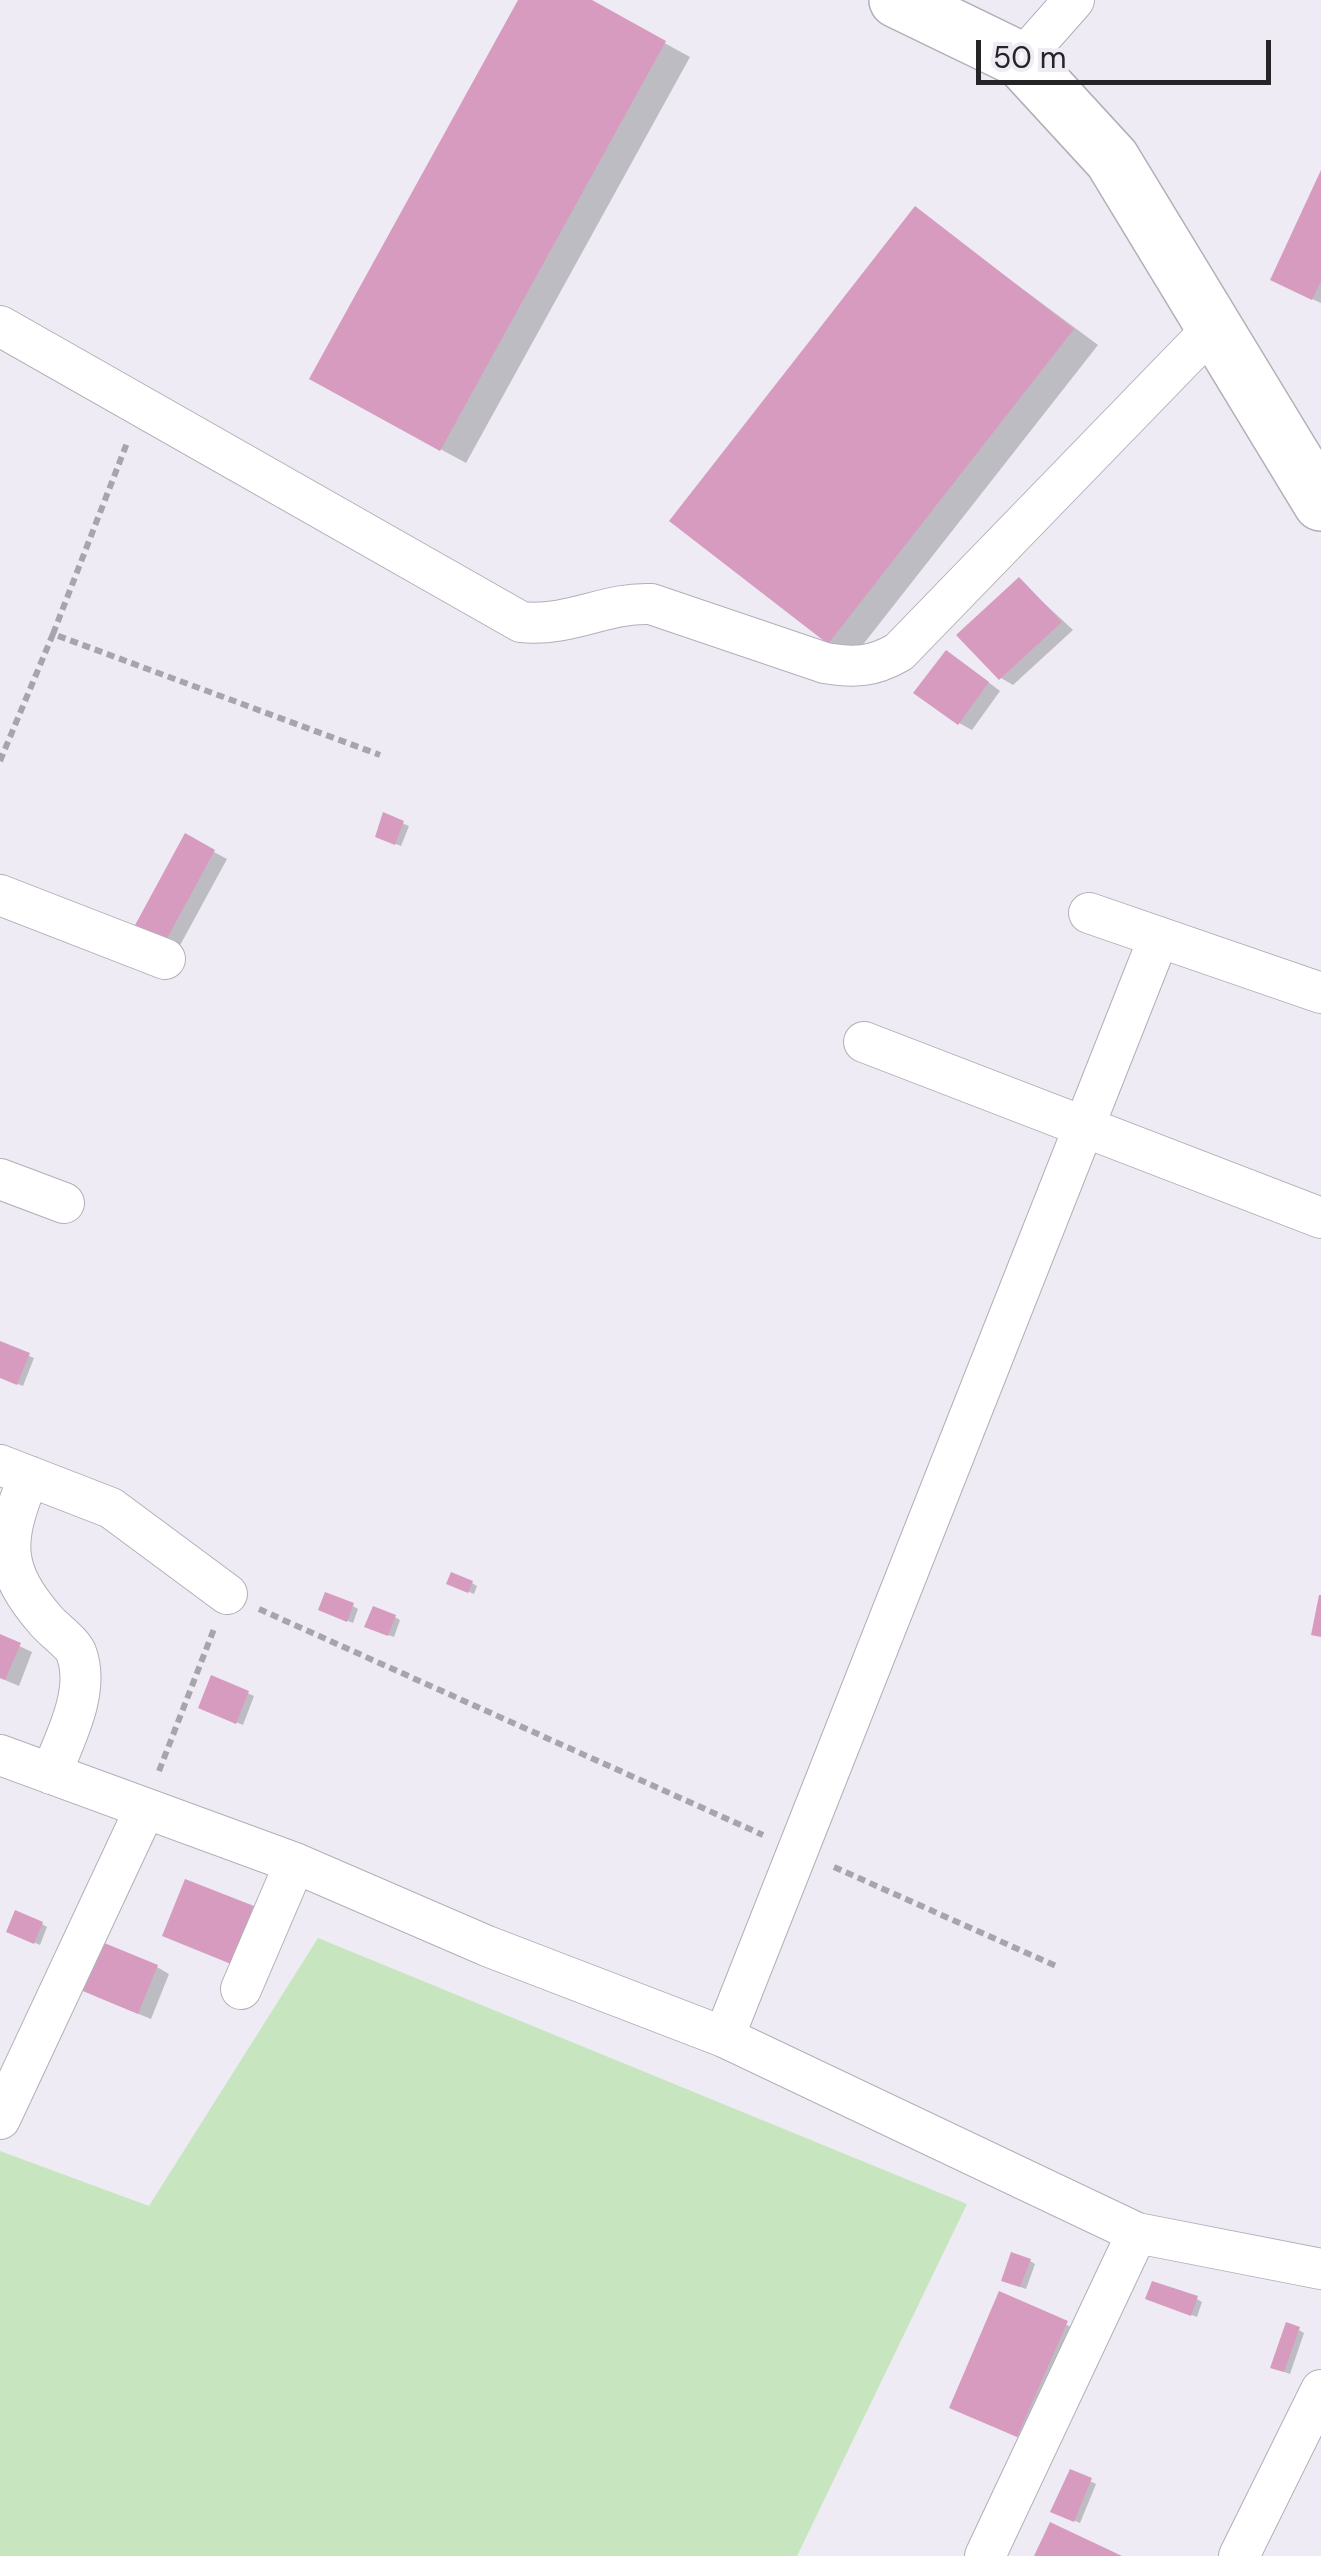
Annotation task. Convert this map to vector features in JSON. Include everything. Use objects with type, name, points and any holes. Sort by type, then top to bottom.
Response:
[{"type":"street","points":[[897,0],[1021,60],[1112,159],[1321,503]]},
{"type":"street","points":[[1021,60],[1074,0]]},
{"type":"street","points":[[0,326],[521,622],[576,621],[627,603],[651,604],[826,663],[855,668],[880,663],[899,652],[1214,327]]},
{"type":"street","points":[[0,895],[165,959]]},
{"type":"street","points":[[1090,913],[1321,993]]},
{"type":"street","points":[[724,2037],[1159,937]]},
{"type":"street","points":[[864,1042],[1321,1218]]},
{"type":"street","points":[[0,1178],[64,1203]]},
{"type":"street","points":[[51,1774],[80,1686],[77,1653],[12,1581],[14,1471],[112,1508],[227,1594]]},
{"type":"street","points":[[0,1754],[296,1863],[487,1946],[724,2037],[1137,2233],[1321,2269]]},
{"type":"street","points":[[0,2118],[17,2041],[145,1810]]},
{"type":"street","points":[[242,1989],[296,1863]]},
{"type":"street","points":[[986,2556],[1137,2233]]},
{"type":"street","points":[[1239,2556],[1321,2390]]},
{"type":"path","points":[[0,761],[142,404]]},
{"type":"path","points":[[53,634],[380,755]]},
{"type":"path","points":[[145,1810],[227,1594],[1056,1966]]},
{"type":"green space","points":[[318,1938],[967,2204],[797,2556],[0,2556],[0,2151],[149,2206]]},
{"type":"building","points":[[518,0],[592,0],[666,41],[440,451],[309,379]]},
{"type":"building","points":[[1321,170],[1321,281],[1312,300],[1270,280]]},
{"type":"building","points":[[915,206],[1074,329],[828,644],[669,521]]},
{"type":"building","points":[[1019,577],[1062,622],[999,680],[956,635]]},
{"type":"building","points":[[946,650],[989,682],[958,725],[913,693]]},
{"type":"building","points":[[383,812],[404,821],[395,845],[375,837]]},
{"type":"building","points":[[185,833],[215,850],[164,944],[134,927]]},
{"type":"building","points":[[0,1341],[30,1353],[17,1385],[0,1378]]},
{"type":"building","points":[[451,1572],[473,1581],[468,1593],[446,1584]]},
{"type":"building","points":[[325,1592],[354,1603],[347,1622],[318,1610]]},
{"type":"building","points":[[1321,1595],[1321,1637],[1311,1635]]},
{"type":"building","points":[[373,1606],[396,1615],[388,1636],[364,1627]]},
{"type":"building","points":[[0,1634],[21,1643],[5,1680],[0,1678]]},
{"type":"building","points":[[211,1675],[249,1691],[236,1724],[198,1708]]},
{"type":"building","points":[[185,1879],[254,1906],[231,1964],[162,1936]]},
{"type":"building","points":[[15,1910],[43,1922],[34,1944],[6,1932]]},
{"type":"building","points":[[97,1940],[158,1965],[138,2014],[78,1989]]},
{"type":"building","points":[[1011,2252],[1031,2259],[1020,2287],[1001,2281]]},
{"type":"building","points":[[1152,2281],[1198,2296],[1191,2316],[1145,2299]]},
{"type":"building","points":[[999,2291],[1068,2321],[1017,2437],[949,2408]]},
{"type":"building","points":[[1286,2322],[1300,2327],[1284,2372],[1270,2368]]},
{"type":"building","points":[[1070,2469],[1092,2478],[1074,2522],[1050,2512]]},
{"type":"building","points":[[1050,2522],[1122,2556],[1034,2556]]}]
